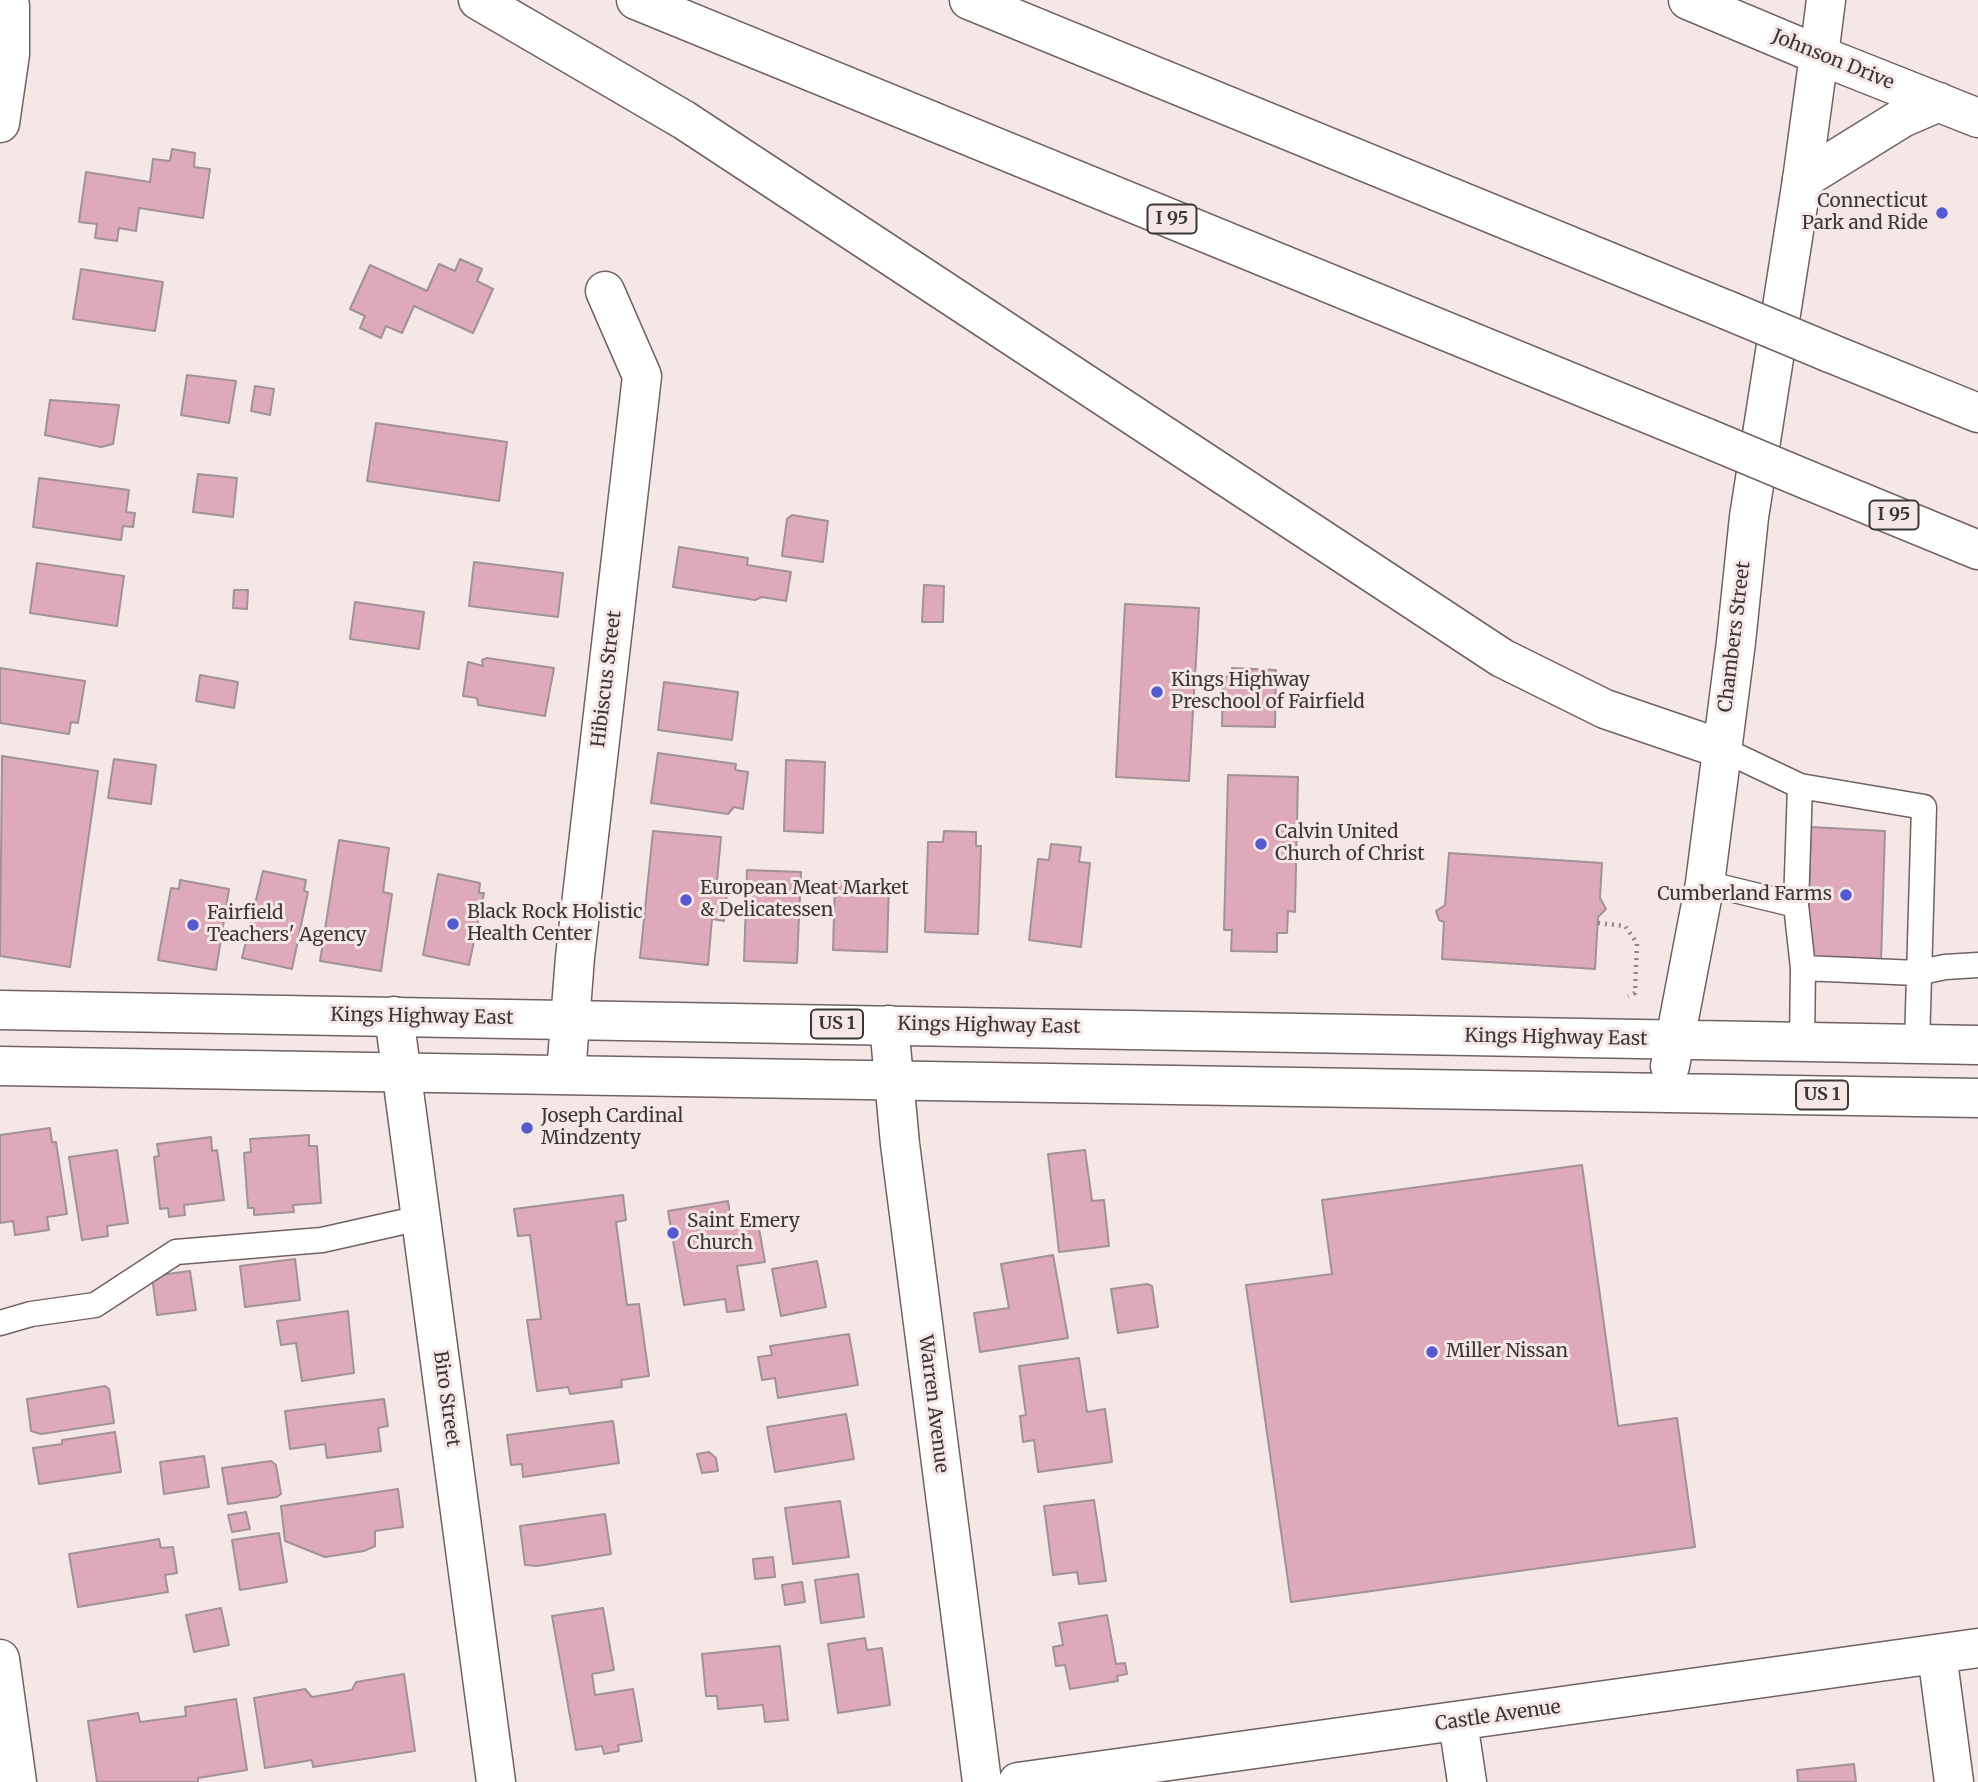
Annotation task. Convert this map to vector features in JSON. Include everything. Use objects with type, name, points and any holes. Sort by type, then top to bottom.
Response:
[{"type":"main road","points":[[478,0],[684,120],[1502,658],[1605,709],[1722,749]]},
{"type":"main road","name":"I 95","points":[[636,0],[1978,550]]},
{"type":"main road","points":[[969,0],[1978,413]]},
{"type":"main road","name":"Johnson Drive","points":[[1688,0],[1978,118]]},
{"type":"main road","name":"Chambers Street","points":[[1665,1092],[1705,883],[1749,517],[1802,180],[1826,0]]},
{"type":"main road","points":[[0,123],[10,54],[10,6]]},
{"type":"main road","points":[[1802,180],[1902,118],[1939,102]]},
{"type":"main road","name":"Hibiscus Street","points":[[566,1074],[568,1021],[642,376],[605,291]]},
{"type":"main road","name":"Kings Highway East","points":[[0,1010],[1978,1045]]},
{"type":"main road","name":"Biro Street","points":[[394,1016],[496,1782]]},
{"type":"main road","name":"Warren Avenue","points":[[889,1025],[892,1080],[982,1782]]},
{"type":"main road","points":[[1373,1034],[1376,1088]]},
{"type":"main road","name":"US 1","points":[[0,1066],[400,1070],[1978,1098]]},
{"type":"main road","name":"Castle Avenue","points":[[1018,1782],[1978,1648]]},
{"type":"main road","points":[[1937,1654],[1954,1782]]},
{"type":"main road","points":[[0,1659],[16,1782]]},
{"type":"main road","points":[[1458,1722],[1467,1782]]},
{"type":"lane","points":[[1722,749],[1800,786],[1924,807],[1917,1044]]},
{"type":"lane","points":[[1800,786],[1796,905],[1803,968],[1802,1043]]},
{"type":"lane","points":[[1705,883],[1796,905]]},
{"type":"lane","points":[[1803,968],[1917,973],[1945,967],[1978,965]]},
{"type":"lane","points":[[0,1323],[31,1314],[95,1305],[176,1252],[322,1240],[420,1218]]},
{"type":"building","points":[[172,149],[195,153],[194,167],[210,169],[203,218],[139,208],[136,231],[119,228],[117,241],[95,238],[97,224],[79,222],[86,172],[150,182],[153,159],[170,161]]},
{"type":"building","points":[[460,259],[482,269],[477,281],[493,289],[473,333],[414,306],[402,333],[386,326],[381,338],[360,328],[365,316],[350,309],[370,265],[427,291],[439,264],[455,271]]},
{"type":"building","points":[[81,269],[163,282],[155,331],[73,319]]},
{"type":"building","points":[[187,375],[236,381],[229,423],[181,415]]},
{"type":"building","points":[[255,386],[274,389],[270,415],[251,411]]},
{"type":"building","points":[[50,400],[119,405],[113,444],[101,447],[45,435]]},
{"type":"building","points":[[376,423],[507,442],[499,501],[367,481]]},
{"type":"building","points":[[198,474],[237,478],[233,517],[193,512]]},
{"type":"building","points":[[39,478],[129,490],[126,512],[135,513],[133,527],[123,526],[121,540],[33,527]]},
{"type":"building","points":[[792,515],[828,521],[823,562],[782,556],[787,519]]},
{"type":"building","points":[[679,547],[748,558],[747,565],[791,572],[786,601],[762,597],[755,600],[673,587]]},
{"type":"building","points":[[474,562],[563,573],[558,617],[469,606]]},
{"type":"building","points":[[37,563],[124,576],[117,626],[30,613]]},
{"type":"building","points":[[924,585],[944,586],[943,622],[922,622]]},
{"type":"building","points":[[234,590],[248,590],[247,609],[233,608]]},
{"type":"building","points":[[355,602],[424,612],[419,649],[350,639]]},
{"type":"building","name":"Kings Highway Preschool of Fairfield","points":[[1125,604],[1199,608],[1189,781],[1116,777]]},
{"type":"building","points":[[487,658],[554,668],[545,716],[478,705],[477,698],[463,696],[468,662],[483,666],[482,660]]},
{"type":"building","points":[[0,668],[85,681],[78,723],[71,722],[69,734],[0,723]]},
{"type":"building","points":[[1232,668],[1276,670],[1275,727],[1222,726],[1223,676],[1231,677]]},
{"type":"building","points":[[200,675],[238,682],[234,708],[196,701]]},
{"type":"building","points":[[664,682],[738,692],[732,740],[658,730]]},
{"type":"building","points":[[658,753],[736,764],[735,770],[748,772],[743,809],[734,807],[728,814],[651,803]]},
{"type":"building","points":[[2,756],[98,771],[70,967],[0,956]]},
{"type":"building","points":[[114,759],[156,765],[151,804],[108,798]]},
{"type":"building","points":[[786,760],[825,762],[823,833],[784,831]]},
{"type":"building","name":"Calvin United Church of Christ","points":[[1228,775],[1298,777],[1295,912],[1288,911],[1287,933],[1277,933],[1277,952],[1231,951],[1232,930],[1224,930]]},
{"type":"building","name":"Cumberland Farms","points":[[1811,827],[1885,831],[1881,962],[1807,959]]},
{"type":"building","name":"European Meat Market & Delicatessen","points":[[653,831],[721,837],[717,881],[728,882],[724,921],[712,919],[708,965],[640,958]]},
{"type":"building","points":[[944,831],[976,832],[976,846],[981,846],[978,934],[925,932],[928,842],[943,842]]},
{"type":"building","points":[[339,840],[389,848],[383,892],[392,894],[381,971],[320,961]]},
{"type":"building","points":[[1051,844],[1081,847],[1079,862],[1090,863],[1081,947],[1029,940],[1038,859],[1049,860]]},
{"type":"building","points":[[1449,853],[1602,863],[1600,898],[1606,909],[1598,917],[1595,969],[1442,959],[1444,922],[1439,920],[1436,911],[1445,905]]},
{"type":"building","points":[[747,870],[801,872],[797,963],[744,961]]},
{"type":"building","points":[[263,871],[306,880],[304,891],[308,892],[292,969],[242,958]]},
{"type":"building","name":"Black Rock Holistic Health Center","points":[[438,874],[480,883],[479,893],[484,893],[469,965],[423,955]]},
{"type":"building","name":"Fairfield Teachers' Agency","points":[[180,880],[229,889],[216,970],[158,960],[171,888],[179,889]]},
{"type":"building","points":[[835,881],[889,883],[887,952],[833,950]]},
{"type":"building","points":[[50,1128],[52,1142],[56,1142],[67,1214],[47,1217],[49,1230],[15,1235],[13,1221],[0,1223],[0,1135]]},
{"type":"building","points":[[309,1135],[309,1146],[317,1146],[321,1203],[293,1205],[294,1212],[254,1215],[254,1208],[248,1208],[244,1153],[251,1152],[250,1139]]},
{"type":"building","points":[[211,1137],[212,1151],[217,1150],[224,1200],[184,1205],[185,1215],[169,1217],[168,1208],[160,1209],[154,1157],[159,1156],[157,1144]]},
{"type":"building","points":[[117,1150],[128,1223],[107,1226],[108,1236],[82,1240],[69,1157]]},
{"type":"building","points":[[1085,1150],[1092,1201],[1104,1200],[1109,1246],[1059,1252],[1048,1154]]},
{"type":"building","name":"Miller Nissan","points":[[1582,1165],[1618,1426],[1677,1418],[1695,1547],[1291,1602],[1246,1285],[1332,1274],[1322,1200]]},
{"type":"building","points":[[623,1195],[626,1220],[616,1222],[627,1305],[639,1304],[649,1376],[621,1380],[622,1387],[570,1394],[568,1387],[537,1391],[527,1320],[541,1319],[530,1235],[518,1236],[514,1209]]},
{"type":"building","points":[[728,1201],[732,1228],[758,1223],[765,1262],[737,1266],[744,1310],[727,1312],[725,1299],[684,1305],[668,1211]]},
{"type":"building","points":[[1053,1255],[1068,1338],[980,1352],[974,1313],[1009,1308],[1001,1264]]},
{"type":"building","points":[[295,1259],[300,1300],[245,1307],[240,1266]]},
{"type":"building","points":[[817,1261],[826,1307],[781,1316],[772,1269]]},
{"type":"building","points":[[190,1271],[196,1310],[157,1315],[152,1276]]},
{"type":"building","points":[[1147,1284],[1152,1286],[1158,1327],[1118,1333],[1111,1289]]},
{"type":"building","points":[[348,1311],[354,1373],[302,1381],[296,1343],[281,1345],[277,1321]]},
{"type":"building","points":[[849,1334],[858,1385],[778,1398],[775,1378],[762,1380],[758,1357],[772,1355],[770,1346]]},
{"type":"building","points":[[1079,1358],[1087,1412],[1105,1409],[1112,1462],[1038,1472],[1034,1440],[1023,1442],[1020,1416],[1026,1415],[1019,1366]]},
{"type":"building","points":[[105,1386],[109,1389],[114,1423],[41,1434],[31,1431],[27,1399]]},
{"type":"building","points":[[384,1399],[388,1426],[378,1428],[381,1451],[327,1458],[325,1444],[290,1449],[285,1411]]},
{"type":"building","points":[[846,1414],[854,1459],[775,1472],[767,1427]]},
{"type":"building","points":[[613,1421],[619,1463],[523,1477],[522,1464],[511,1465],[507,1435]]},
{"type":"building","points":[[115,1432],[121,1472],[39,1484],[33,1448],[62,1444],[62,1440]]},
{"type":"building","points":[[709,1452],[716,1458],[718,1471],[702,1473],[697,1454]]},
{"type":"building","points":[[204,1456],[209,1487],[164,1494],[160,1462]]},
{"type":"building","points":[[271,1461],[276,1465],[281,1494],[277,1497],[228,1504],[222,1468]]},
{"type":"building","points":[[398,1489],[403,1527],[375,1531],[375,1546],[364,1551],[325,1557],[285,1541],[281,1506]]},
{"type":"building","points":[[1094,1500],[1106,1581],[1079,1584],[1077,1572],[1053,1575],[1044,1506]]},
{"type":"building","points":[[840,1501],[849,1557],[793,1564],[785,1508]]},
{"type":"building","points":[[246,1512],[250,1529],[232,1532],[228,1515]]},
{"type":"building","points":[[605,1514],[611,1554],[537,1566],[525,1565],[520,1526]]},
{"type":"building","points":[[279,1533],[287,1582],[240,1590],[232,1540]]},
{"type":"building","points":[[159,1539],[161,1548],[173,1547],[177,1573],[165,1575],[168,1592],[78,1607],[69,1554]]},
{"type":"building","points":[[773,1557],[775,1577],[755,1579],[753,1559]]},
{"type":"building","points":[[858,1574],[864,1617],[821,1623],[815,1580]]},
{"type":"building","points":[[802,1582],[805,1602],[785,1605],[782,1585]]},
{"type":"building","points":[[221,1608],[229,1645],[194,1652],[186,1615]]},
{"type":"building","points":[[603,1608],[614,1670],[592,1674],[595,1695],[633,1689],[642,1741],[618,1745],[619,1751],[604,1754],[602,1746],[576,1750],[552,1616]]},
{"type":"building","points":[[1107,1615],[1116,1664],[1125,1663],[1127,1674],[1117,1676],[1118,1681],[1070,1689],[1065,1665],[1056,1666],[1053,1647],[1063,1645],[1059,1623]]},
{"type":"building","points":[[865,1638],[867,1650],[882,1648],[890,1705],[838,1713],[828,1644]]},
{"type":"building","points":[[780,1646],[788,1720],[765,1722],[763,1705],[718,1709],[717,1696],[706,1696],[702,1654]]},
{"type":"building","points":[[404,1674],[415,1751],[313,1767],[312,1760],[265,1768],[254,1698],[305,1689],[312,1697],[352,1690],[356,1682]]},
{"type":"building","points":[[236,1699],[247,1770],[198,1778],[198,1782],[97,1782],[88,1721],[138,1713],[140,1722],[186,1716],[185,1707]]},
{"type":"building","points":[[1854,1764],[1856,1782],[1798,1782],[1797,1770]]},
{"type":"place","name":"Connecticut Park and Ride","points":[[1942,213]]},
{"type":"place","name":"Kings Highway Preschool of Fairfield","points":[[1157,692]]},
{"type":"place","name":"Calvin United Church of Christ","points":[[1261,844]]},
{"type":"place","name":"Cumberland Farms","points":[[1846,895]]},
{"type":"place","name":"European Meat Market & Delicatessen","points":[[686,900]]},
{"type":"place","name":"Black Rock Holistic Health Center","points":[[453,924]]},
{"type":"place","name":"Fairfield Teachers' Agency","points":[[193,925]]},
{"type":"place","name":"Joseph Cardinal Mindzenty","points":[[527,1128]]},
{"type":"place","name":"Saint Emery Church","points":[[673,1233]]},
{"type":"place","name":"Miller Nissan","points":[[1432,1352]]}]
